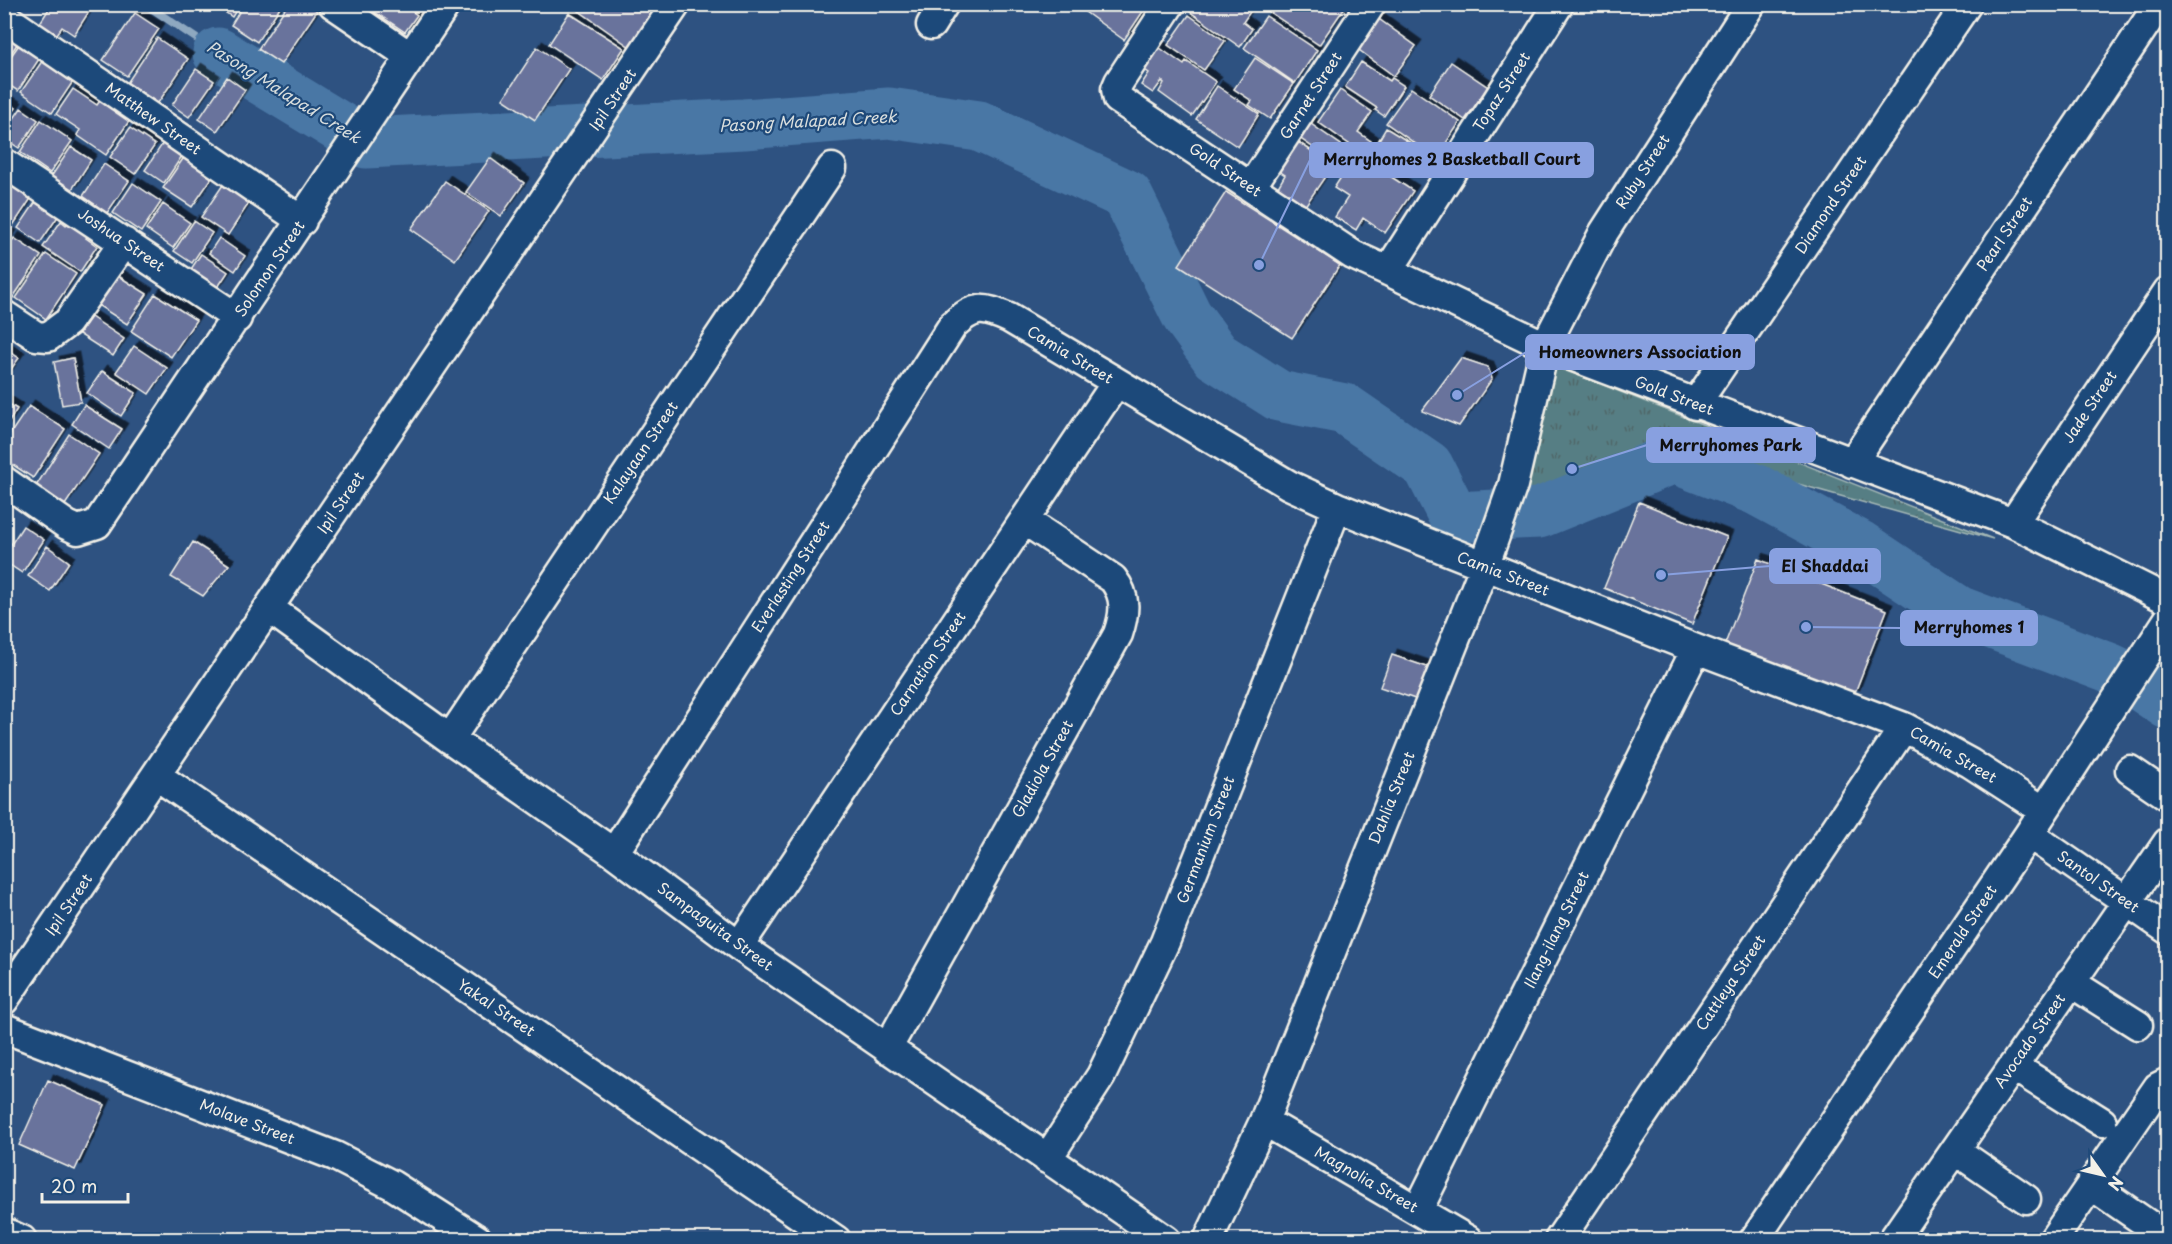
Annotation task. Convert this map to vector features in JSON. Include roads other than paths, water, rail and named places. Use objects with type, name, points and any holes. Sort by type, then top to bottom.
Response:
[{"type":"street","points":[[333,4],[411,57]]},
{"type":"street","name":"Solomon Street","points":[[4,481],[78,530],[88,529],[104,517],[446,4]]},
{"type":"street","name":"Ipil Street","points":[[4,1000],[270,609],[676,4]]},
{"type":"street","name":"Gold Street","points":[[1170,4],[1116,89],[1118,99],[1353,255],[1545,346],[1695,405],[2013,523],[2168,600]]},
{"type":"street","name":"Garnet Street","points":[[1251,187],[1371,4]]},
{"type":"street","name":"Topaz Street","points":[[1388,271],[1559,4]]},
{"type":"street","name":"Ruby Street","points":[[1545,346],[1604,232],[1751,4]]},
{"type":"street","name":"Diamond Street","points":[[1695,405],[1966,4]]},
{"type":"street","name":"Pearl Street","points":[[1852,464],[2159,4]]},
{"type":"street","name":"Matthew Street","points":[[4,16],[302,221]]},
{"type":"street","name":"Joshua Street","points":[[4,163],[237,318]]},
{"type":"street","name":"Kalayaan Street","points":[[450,739],[832,168]]},
{"type":"street","points":[[4,315],[36,336],[48,337],[68,322],[124,242]]},
{"type":"street","name":"Jade Street","points":[[2013,523],[2168,291]]},
{"type":"street","name":"Camia Street","points":[[976,309],[990,310],[1009,318],[1289,485],[1484,567],[1904,727],[1970,762],[2044,811]]},
{"type":"street","name":"Everlasting Street","points":[[614,853],[953,325],[976,309]]},
{"type":"street","name":"Dahlia Street","points":[[1208,1239],[1264,1121],[1484,567],[1513,485],[1545,346]]},
{"type":"street","name":"Carnation Street","points":[[739,946],[1116,383]]},
{"type":"street","name":"Germanium Street","points":[[1047,1159],[1101,1076],[1165,942],[1337,507]]},
{"type":"street","name":"Gladiola Street","points":[[887,1049],[1118,634],[1124,616],[1124,600],[1120,588],[1113,579],[1024,520]]},
{"type":"street","name":"Sampaguita Street","points":[[270,609],[450,739],[614,853],[739,946],[1166,1239]]},
{"type":"street","name":"Emerald Street","points":[[1754,1239],[2029,834],[2168,620]]},
{"type":"street","name":"Ilang-ilang Street","points":[[1418,1210],[1696,649]]},
{"type":"street","name":"Cattleya Street","points":[[1559,1239],[1904,727]]},
{"type":"street","points":[[2130,770],[2168,796]]},
{"type":"street","name":"Yakal Street","points":[[157,776],[836,1239]]},
{"type":"street","name":"Santol Street","points":[[2029,834],[2168,930]]},
{"type":"street","name":"Avocado Street","points":[[1897,1238],[1954,1150],[2168,842]]},
{"type":"street","points":[[2070,982],[2138,1025]]},
{"type":"street","name":"Molave Street","points":[[4,1028],[335,1156],[392,1185],[478,1239]]},
{"type":"street","points":[[2013,1066],[2102,1122]]},
{"type":"street","points":[[2053,1239],[2158,1087],[2168,1082]]},
{"type":"street","name":"Magnolia Street","points":[[1264,1121],[1468,1239]]},
{"type":"street","points":[[1954,1150],[2026,1199]]},
{"type":"street","points":[[2091,1185],[2168,1238]]},
{"type":"street","points":[[4,1232],[22,1239]]},
{"type":"waterway","name":"Pasong Malapad Creek","points":[[145,4],[218,53]]},
{"type":"waterway","name":"Pasong Malapad Creek","points":[[218,53],[366,143],[744,124],[889,113],[979,126],[1127,195],[1187,316],[1216,356],[1279,396],[1345,409],[1428,466],[1454,517],[1539,513],[1674,458],[1757,490],[1860,546],[1958,611],[2109,668],[2128,677],[2168,704]]},
{"type":"place","name":"Merryhomes 2 Basketball Court","points":[[1259,265]]},
{"type":"place","name":"Homeowners Association","points":[[1457,395]]},
{"type":"place","name":"Merryhomes Park","points":[[1572,469]]},
{"type":"place","name":"El Shaddai","points":[[1661,575]]},
{"type":"place","name":"Merryhomes 1","points":[[1806,627]]}]
